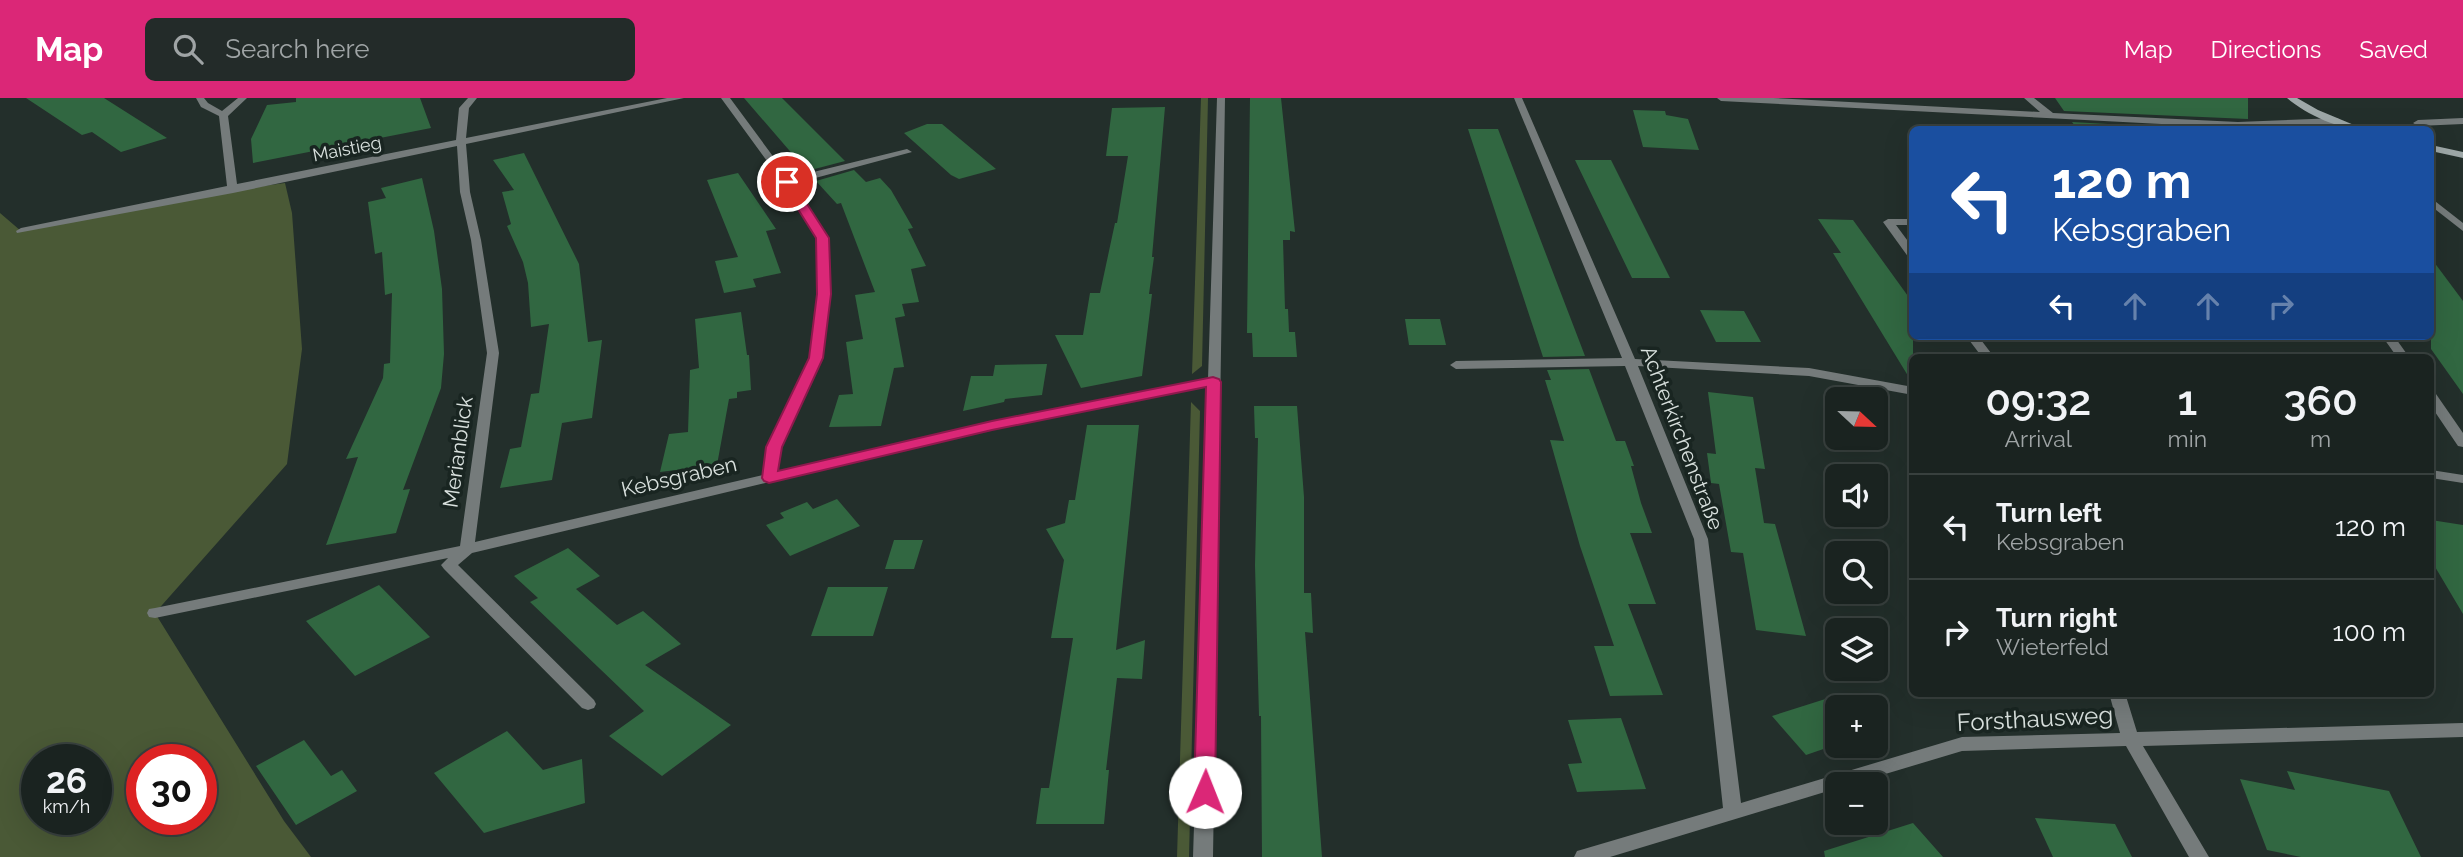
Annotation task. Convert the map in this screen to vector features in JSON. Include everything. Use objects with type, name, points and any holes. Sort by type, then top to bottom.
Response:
[{"type":"street","points":[[200,98],[204,105],[223,116]]},
{"type":"street","points":[[223,116],[243,98]]},
{"type":"street","name":"Merianblick","points":[[473,98],[464,108],[462,144],[465,192],[477,240],[493,353],[467,549],[449,565],[588,704]]},
{"type":"street","name":"Maistieg","points":[[21,231],[680,98]]},
{"type":"street","points":[[725,98],[787,182],[822,238],[824,294],[816,358],[774,447],[769,478]]},
{"type":"street","points":[[1203,857],[1221,98]]},
{"type":"street","name":"Achterkirchenstraße","points":[[1518,98],[1630,362],[1700,539],[1733,813]]},
{"type":"street","points":[[1721,98],[2224,126]]},
{"type":"street","points":[[2028,98],[2050,115]]},
{"type":"street","points":[[2291,98],[2351,126]]},
{"type":"street","points":[[223,116],[233,190]]},
{"type":"street","points":[[2256,126],[2337,121]]},
{"type":"street","points":[[2418,123],[2463,121]]},
{"type":"street","points":[[2434,149],[2463,155]]},
{"type":"street","points":[[787,182],[907,152]]},
{"type":"street","points":[[2434,204],[2463,228]]},
{"type":"street","points":[[1909,222],[1888,222],[1909,251]]},
{"type":"street","points":[[1975,340],[1986,354]]},
{"type":"street","points":[[1456,365],[1630,362],[1809,372],[1909,390]]},
{"type":"street","name":"Kebsgraben","points":[[155,612],[467,549],[992,425],[1213,382]]},
{"type":"street","points":[[2434,401],[2463,443]]},
{"type":"street","points":[[2434,474],[2463,479]]},
{"type":"street","points":[[2118,697],[2130,737],[2199,857]]},
{"type":"street","name":"Forsthausweg","points":[[1584,857],[1962,744],[2130,737],[2463,730]]},
{"type":"green space","points":[[1201,98],[1208,98],[1202,366],[1192,374]]},
{"type":"green space","points":[[285,183],[292,213],[302,349],[287,464],[155,613],[284,821],[311,857],[0,857],[0,213],[21,231],[233,190]]},
{"type":"green space","points":[[1191,402],[1200,411],[1189,857],[1177,857]]},
{"type":"building","points":[[26,98],[104,98],[167,138],[121,152],[92,132],[82,135]]},
{"type":"building","points":[[296,98],[420,98],[431,128],[253,163],[251,139],[267,105],[296,102]]},
{"type":"building","points":[[744,98],[782,98],[845,161],[807,171]]},
{"type":"building","points":[[1250,98],[1281,98],[1295,232],[1290,231],[1290,240],[1283,240],[1285,309],[1288,309],[1289,332],[1295,332],[1297,357],[1253,357],[1252,333],[1247,333]]},
{"type":"building","points":[[2055,98],[2248,98],[2248,119],[2064,111]]},
{"type":"building","points":[[1165,107],[1149,294],[1152,294],[1142,376],[1081,388],[1055,335],[1083,335],[1090,293],[1100,293],[1117,223],[1128,156],[1106,156],[1112,108]]},
{"type":"building","points":[[1633,110],[1665,111],[1666,115],[1688,119],[1699,150],[1643,147]]},
{"type":"building","points":[[2072,122],[2144,126],[2075,126]]},
{"type":"building","points":[[927,124],[942,124],[996,169],[959,179],[951,175],[904,133]]},
{"type":"building","points":[[1468,129],[1498,129],[1585,356],[1543,357]]},
{"type":"building","points":[[524,153],[579,264],[588,342],[602,340],[592,418],[562,423],[552,480],[500,488],[510,449],[521,447],[531,394],[539,393],[549,324],[531,327],[528,283],[523,262],[507,226],[511,224],[502,192],[514,190],[493,160]]},
{"type":"building","points":[[1575,160],[1611,160],[1670,278],[1632,278]]},
{"type":"building","points":[[854,170],[866,182],[880,178],[891,190],[913,228],[908,229],[926,266],[911,269],[919,302],[902,304],[905,316],[895,318],[904,367],[894,368],[881,426],[829,427],[839,395],[853,394],[846,342],[863,339],[855,295],[875,292],[841,203],[837,204],[816,181]]},
{"type":"building","points":[[738,173],[776,229],[766,231],[781,273],[753,279],[756,287],[724,293],[715,261],[738,257],[707,180]]},
{"type":"building","points":[[422,178],[434,231],[442,289],[444,354],[441,388],[403,490],[410,489],[396,533],[326,545],[358,457],[346,459],[383,378],[384,364],[390,363],[392,293],[385,295],[382,252],[375,254],[368,202],[386,198],[381,188]]},
{"type":"building","points":[[1818,219],[1853,220],[1909,297],[1909,340],[1913,340],[1913,354],[1909,354],[1909,377],[1833,253],[1841,253]]},
{"type":"building","points":[[2434,262],[2463,301],[2463,394],[2431,349],[2431,340],[2434,340]]},
{"type":"building","points":[[1700,310],[1744,311],[1761,342],[1716,342]]},
{"type":"building","points":[[741,312],[749,355],[751,390],[737,392],[737,398],[729,399],[717,465],[660,472],[669,434],[688,432],[690,370],[699,368],[695,319]]},
{"type":"building","points":[[1405,319],[1440,319],[1446,345],[1409,345]]},
{"type":"building","points":[[1047,364],[1042,395],[1005,399],[1004,402],[963,411],[971,376],[993,376],[995,365]]},
{"type":"building","points":[[1589,369],[1616,441],[1625,441],[1634,466],[1631,466],[1641,503],[1652,533],[1630,533],[1656,604],[1628,604],[1663,695],[1610,696],[1594,646],[1614,646],[1580,546],[1550,440],[1564,441],[1545,380],[1551,380],[1547,370]]},
{"type":"building","points":[[1708,392],[1753,397],[1765,469],[1755,468],[1764,523],[1775,524],[1806,636],[1756,630],[1743,553],[1731,552],[1719,484],[1711,483],[1707,453],[1716,454]]},
{"type":"building","points":[[1254,406],[1297,406],[1304,497],[1304,593],[1311,593],[1313,633],[1305,632],[1322,857],[1262,857],[1261,716],[1255,565],[1258,438],[1255,438]]},
{"type":"building","points":[[1087,425],[1139,425],[1116,650],[1145,640],[1142,679],[1117,678],[1106,770],[1109,770],[1104,824],[1036,824],[1041,788],[1049,788],[1073,638],[1051,638],[1064,560],[1046,529],[1065,523],[1069,500],[1075,500]]},
{"type":"building","points":[[837,499],[860,526],[790,556],[766,525],[784,518],[780,513],[807,502],[813,509]]},
{"type":"building","points":[[2434,520],[2463,525],[2463,614],[2434,565]]},
{"type":"building","points":[[894,540],[923,540],[914,569],[885,569]]},
{"type":"building","points":[[568,548],[600,576],[576,589],[617,625],[643,611],[681,644],[645,665],[731,725],[662,776],[609,736],[644,711],[530,602],[538,598],[514,576]]},
{"type":"building","points":[[379,585],[430,637],[355,676],[306,621]]},
{"type":"building","points":[[828,587],[888,587],[873,636],[811,636]]},
{"type":"building","points":[[1825,699],[1825,748],[1806,755],[1772,716]]},
{"type":"building","points":[[1621,718],[1646,789],[1577,792],[1568,764],[1582,763],[1568,720]]},
{"type":"building","points":[[507,731],[543,770],[582,759],[585,803],[484,833],[434,773]]},
{"type":"building","points":[[304,740],[331,776],[342,770],[357,791],[296,825],[256,766]]},
{"type":"building","points":[[2287,771],[2389,791],[2421,857],[2301,857],[2267,850],[2240,779],[2295,790]]},
{"type":"building","points":[[2035,818],[2115,824],[2132,857],[2053,857]]},
{"type":"building","points":[[1913,823],[1943,857],[1825,857],[1824,851],[1875,835],[1888,835],[1888,831]]},
{"type":"route","points":[[787,182],[822,238],[824,294],[816,358],[774,447],[769,478],[992,425],[1213,382],[1205,792]]}]
